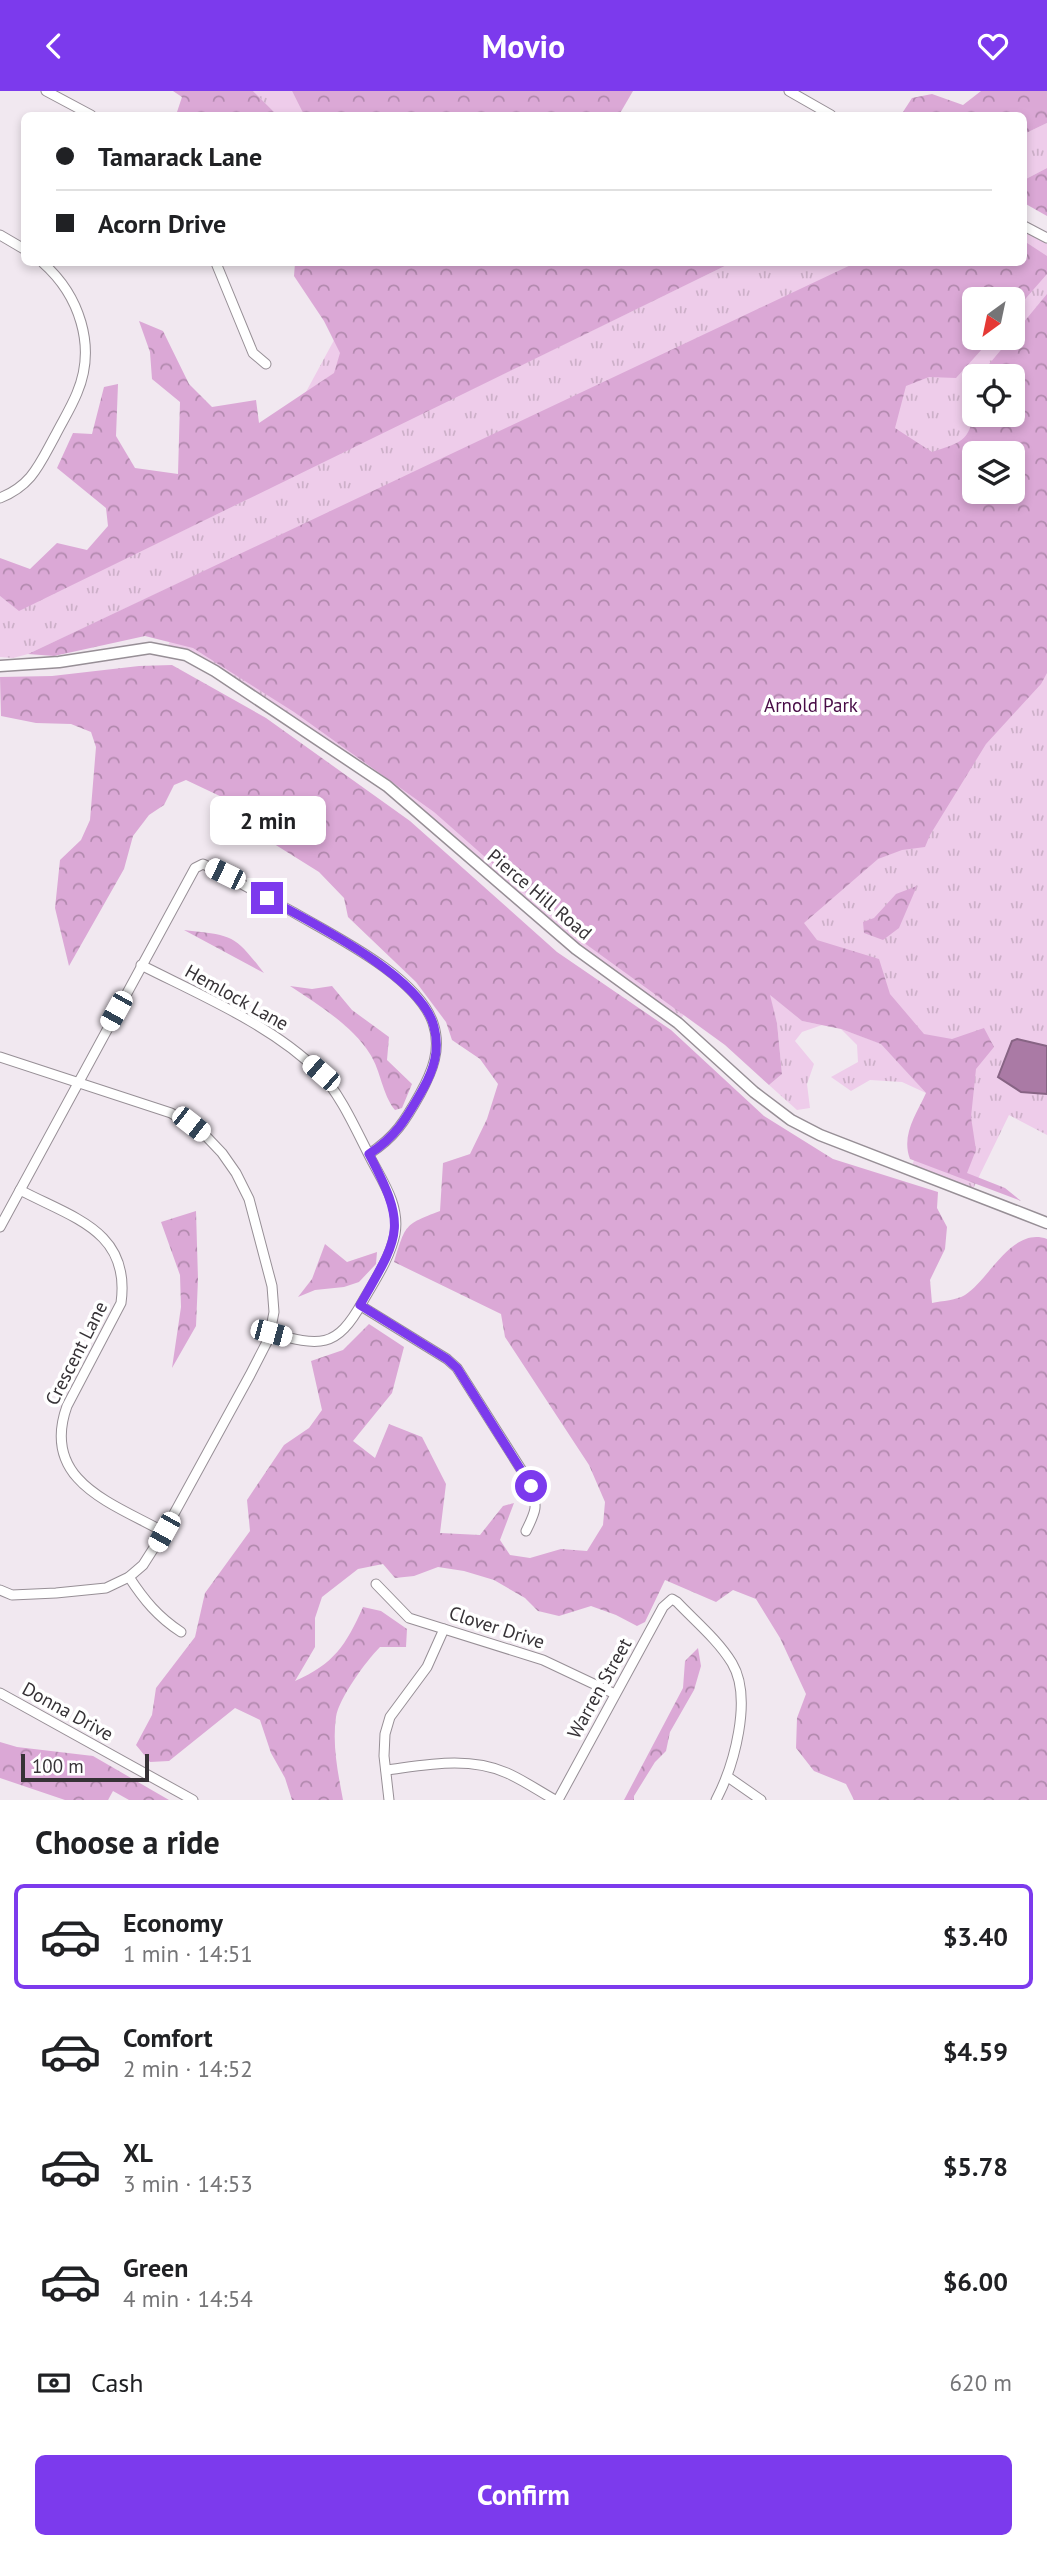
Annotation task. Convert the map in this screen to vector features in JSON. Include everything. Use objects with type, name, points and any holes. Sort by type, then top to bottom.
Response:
[{"type":"street","points":[[46,91],[85,112]]},
{"type":"street","points":[[789,91],[826,112]]},
{"type":"street","points":[[1027,228],[1047,238]]},
{"type":"street","points":[[0,235],[21,247]]},
{"type":"street","points":[[0,498],[15,492],[33,476],[78,392],[84,368],[84,334],[79,314],[60,278],[46,266]]},
{"type":"street","points":[[217,266],[253,353],[266,364]]},
{"type":"street","name":"Pierce Hill Road","points":[[0,666],[59,662],[150,648],[186,655],[312,734],[387,786],[576,949],[678,1023],[754,1092],[791,1120],[820,1135],[1047,1223]]},
{"type":"street","points":[[0,1227],[195,868],[203,864],[350,944],[394,976],[418,999],[429,1015],[437,1043],[432,1073],[398,1131],[369,1154]]},
{"type":"street","name":"Hemlock Lane","points":[[141,965],[236,1014],[288,1045],[321,1073],[388,1191],[396,1221],[394,1235],[384,1262],[347,1327],[329,1339],[317,1342],[271,1333]]},
{"type":"street","points":[[0,1057],[171,1113],[197,1129],[222,1153],[249,1199],[272,1286],[274,1312],[271,1333],[152,1554],[129,1577],[106,1588],[56,1594],[12,1595],[1,1592]]},
{"type":"street","name":"Crescent Lane","points":[[20,1190],[95,1231],[109,1243],[121,1266],[124,1287],[121,1303],[61,1422],[61,1444],[65,1461],[85,1487],[164,1532]]},
{"type":"street","points":[[360,1305],[447,1359],[457,1368],[531,1486],[536,1511],[526,1531]]},
{"type":"street","points":[[129,1577],[148,1605],[163,1620],[181,1632]]},
{"type":"street","name":"Clover Drive","points":[[376,1584],[409,1618],[543,1660],[615,1694]]},
{"type":"street","name":"Warren Street","points":[[556,1800],[669,1600],[675,1601],[734,1666],[742,1704],[728,1777]]},
{"type":"street","points":[[390,1800],[385,1734],[390,1717],[428,1667],[444,1629]]},
{"type":"street","name":"Donna Drive","points":[[0,1693],[193,1800]]},
{"type":"street","points":[[386,1770],[458,1762],[484,1765],[507,1773],[556,1800]]},
{"type":"street","points":[[716,1800],[728,1777],[761,1800]]},
{"type":"green space","points":[[173,91],[253,91],[274,112],[177,112],[182,97]]},
{"type":"green space","points":[[253,91],[292,91],[302,112],[274,112]]},
{"type":"green space","points":[[292,91],[633,91],[621,112],[302,112]]},
{"type":"green space","points":[[981,91],[1047,91],[1047,123],[1027,133],[1027,112],[903,112],[912,98],[932,94],[963,105]]},
{"type":"green space","points":[[1047,123],[1047,168],[1027,178],[1027,133]]},
{"type":"green space","points":[[1047,168],[1047,216],[1027,205],[1027,178]]},
{"type":"green space","name":"Arnold Park","points":[[1027,228],[1047,238],[1047,319],[1020,364],[962,364],[962,427],[1025,427],[1025,416],[1047,416],[1047,1135],[1009,1115],[971,1193],[910,1169],[956,1072],[744,930],[678,1023],[576,949],[411,805],[215,671],[166,649],[209,569],[28,654],[13,658],[0,657],[0,596],[19,610],[248,499],[346,318],[466,392],[725,266],[1027,266]]},
{"type":"green space","name":"Arnold Park","points":[[1027,243],[1047,256],[1047,274],[1026,298],[1026,287],[962,287],[962,350],[981,350],[969,364],[962,364],[962,371],[956,378],[929,377],[906,386],[895,428],[932,452],[962,440],[970,427],[1025,427],[1025,364],[989,364],[1001,350],[1026,350],[1026,319],[1047,294],[1047,673],[1041,684],[986,744],[925,847],[902,850],[878,859],[804,923],[817,940],[879,959],[890,994],[924,1034],[952,1039],[984,1028],[994,1047],[976,1069],[971,1117],[976,1150],[967,1173],[1005,1188],[1021,1201],[910,1159],[908,1133],[926,1093],[881,1044],[841,1029],[802,1021],[770,995],[777,1023],[782,1074],[769,1085],[725,1045],[576,937],[434,812],[294,712],[193,648],[145,636],[54,656],[28,654],[849,266],[1027,266]]},
{"type":"green space","points":[[295,266],[725,266],[19,611],[0,596],[0,558],[30,569],[57,543],[87,550],[108,526],[106,508],[57,468],[73,433],[92,434],[104,387],[118,384],[116,436],[135,468],[178,474],[180,402],[152,379],[150,352],[139,321],[163,331],[189,384],[212,407],[256,400],[259,423],[334,373],[340,353],[324,321],[294,276]]},
{"type":"green space","points":[[172,665],[266,718],[410,821],[557,952],[671,1030],[764,1116],[833,1159],[938,1192],[937,1208],[947,1227],[945,1249],[930,1280],[932,1303],[965,1295],[1012,1247],[1023,1240],[1034,1237],[1047,1239],[1047,1800],[854,1800],[846,1784],[814,1771],[796,1748],[797,1718],[806,1694],[780,1638],[756,1599],[733,1590],[716,1602],[665,1580],[645,1622],[637,1626],[591,1606],[559,1616],[538,1611],[525,1598],[494,1580],[464,1571],[438,1567],[414,1576],[395,1578],[383,1564],[358,1569],[322,1597],[315,1618],[315,1647],[295,1681],[320,1668],[337,1652],[351,1632],[363,1607],[381,1611],[407,1629],[406,1647],[380,1647],[354,1680],[338,1709],[335,1748],[343,1800],[292,1800],[260,1720],[235,1708],[169,1761],[150,1762],[136,1745],[152,1715],[156,1688],[195,1637],[205,1593],[250,1531],[247,1500],[284,1445],[309,1428],[322,1410],[311,1361],[343,1350],[369,1324],[404,1347],[392,1393],[353,1441],[375,1458],[389,1424],[422,1437],[446,1484],[440,1533],[480,1535],[503,1506],[514,1503],[500,1540],[510,1555],[530,1558],[561,1549],[587,1551],[603,1525],[605,1502],[589,1465],[505,1337],[501,1314],[394,1262],[408,1228],[440,1211],[443,1163],[470,1154],[487,1119],[498,1084],[480,1059],[452,1040],[446,1022],[416,982],[348,917],[344,898],[319,872],[263,837],[224,798],[186,780],[174,785],[164,805],[149,815],[133,836],[124,869],[69,966],[55,908],[60,860],[81,840],[90,820],[96,747],[91,732],[71,724],[36,723],[1,716],[0,677],[52,676]]},
{"type":"green space","points":[[917,886],[899,928],[883,940],[864,933],[863,922],[874,918],[896,894]]},
{"type":"green space","points":[[184,930],[231,939],[245,950],[264,973]]},
{"type":"green space","points":[[290,986],[312,989],[332,986],[352,1010],[389,1037],[387,1060],[412,1084],[402,1108],[395,1110],[391,1104],[374,1061],[354,1034],[334,1016]]},
{"type":"green space","points":[[769,994],[802,1021],[822,1025],[802,1032],[795,1041],[814,1064],[807,1084],[810,1108],[797,1110],[769,1085],[782,1074],[777,1023]]},
{"type":"green space","points":[[841,1029],[882,1044],[926,1093],[902,1082],[870,1080],[851,1091],[831,1077],[858,1062],[857,1045]]},
{"type":"green space","points":[[196,1211],[196,1326],[172,1368],[181,1307],[180,1275],[161,1222]]},
{"type":"green space","points":[[325,1244],[347,1262],[377,1252],[376,1264],[359,1282],[344,1287],[315,1290],[298,1297],[312,1279]]},
{"type":"green space","points":[[698,1648],[701,1666],[694,1690],[670,1732],[666,1751],[655,1762],[634,1800],[624,1800],[683,1688],[685,1661]]},
{"type":"green space","points":[[0,1742],[17,1747],[93,1756],[169,1800],[129,1800],[113,1791],[108,1800],[65,1800],[0,1778]]},
{"type":"shaded area","points":[[1017,1039],[1047,1046],[1047,1094],[1021,1092],[998,1077],[1012,1041]]},
{"type":"route","points":[[267,898],[350,944],[394,976],[418,999],[434,1025],[437,1043],[432,1073],[398,1131],[369,1154],[388,1191],[396,1221],[384,1262],[360,1305],[447,1359],[457,1368],[531,1486]]}]
